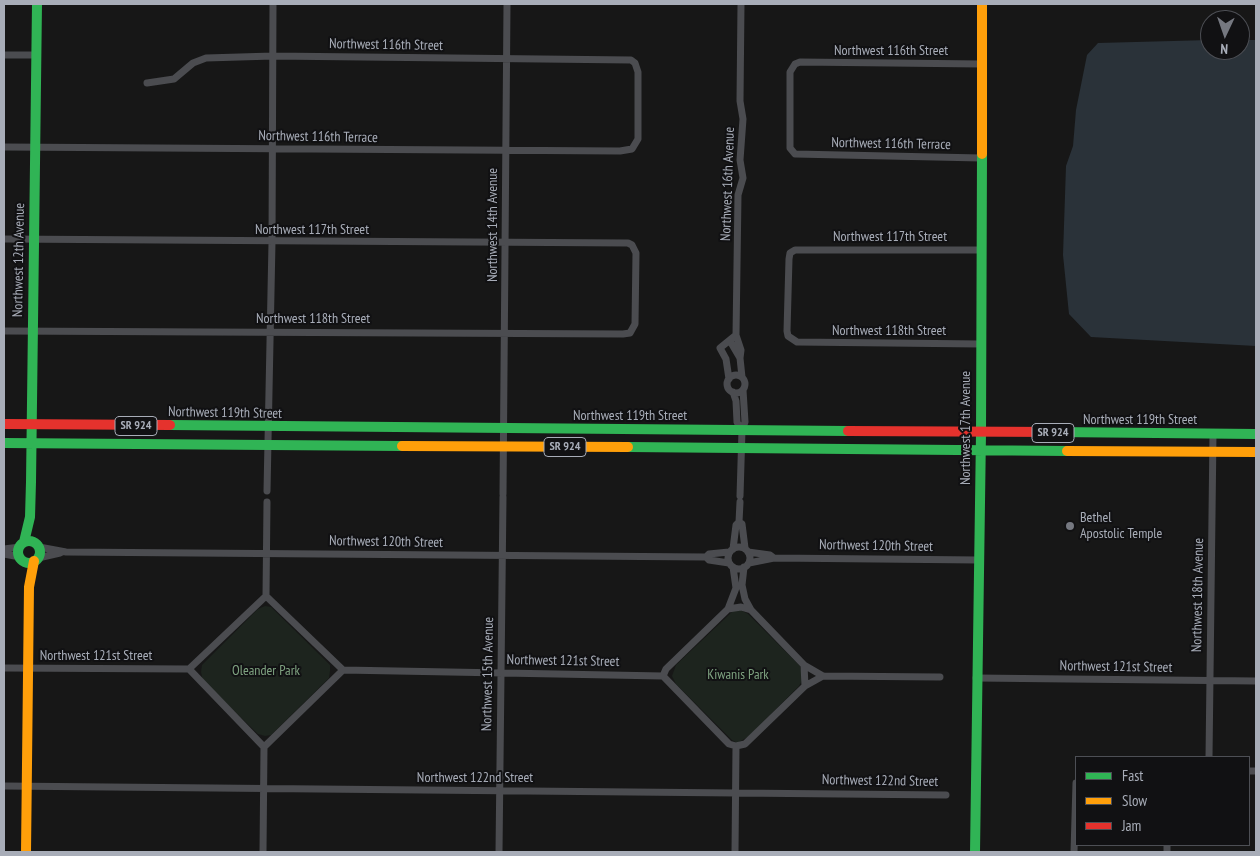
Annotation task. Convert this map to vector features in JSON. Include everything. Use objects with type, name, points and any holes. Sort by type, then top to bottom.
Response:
[{"type":"main road","name":"Northwest 12th Avenue","points":[[26,852],[36,4]]},
{"type":"main road","name":"Northwest 17th Avenue","points":[[975,852],[981,433],[980,158],[982,4]]},
{"type":"main road","name":"Northwest 119th Street","points":[[4,424],[1256,434]]},
{"type":"main road","name":"SR 924","points":[[4,443],[980,452],[1256,452]]},
{"type":"street","points":[[267,491],[271,332],[273,4]]},
{"type":"street","name":"Northwest 14th Avenue","points":[[504,447],[507,4]]},
{"type":"street","name":"Northwest 16th Avenue","points":[[738,356],[741,350],[736,335],[738,195],[743,178],[740,160],[743,119],[740,101],[741,4]]},
{"type":"street","points":[[4,55],[36,55]]},
{"type":"street","name":"Northwest 116th Street","points":[[148,83],[174,78],[193,63],[206,58],[273,56],[631,60],[635,63],[638,72],[638,139],[632,149]]},
{"type":"street","name":"Northwest 116th Street","points":[[800,156],[792,152],[790,148],[790,72],[795,64],[800,62],[981,64]]},
{"type":"street","name":"Northwest 116th Terrace","points":[[4,147],[620,152],[632,149]]},
{"type":"street","name":"Northwest 116th Terrace","points":[[800,156],[980,158]]},
{"type":"street","name":"Northwest 117th Street","points":[[4,239],[620,243],[632,245],[636,252],[635,324],[630,333],[623,334]]},
{"type":"street","name":"Northwest 117th Street","points":[[798,342],[788,336],[787,331],[790,253],[801,250],[980,250]]},
{"type":"street","name":"Northwest 118th Street","points":[[4,331],[623,334]]},
{"type":"street","name":"Northwest 16th Avenue","points":[[736,335],[720,348],[726,359],[728,388],[732,392],[738,408],[737,422],[742,430]]},
{"type":"street","name":"Northwest 16th Avenue","points":[[730,341],[738,356],[742,377],[745,382],[743,390],[745,422],[742,430],[739,522]]},
{"type":"street","name":"Northwest 118th Street","points":[[798,342],[980,344]]},
{"type":"street","points":[[726,359],[738,356]]},
{"type":"street","points":[[728,379],[733,375],[742,377]]},
{"type":"street","points":[[732,392],[743,390]]},
{"type":"street","name":"Northwest 18th Avenue","points":[[1209,756],[1213,434]]},
{"type":"street","name":"Northwest 15th Avenue","points":[[499,852],[504,447]]},
{"type":"street","points":[[263,852],[264,747],[189,669],[266,596],[267,502]]},
{"type":"street","points":[[823,676],[805,686],[745,744],[736,746],[730,744],[663,676],[666,669],[728,609],[735,592],[736,577],[731,565],[731,551],[736,525],[739,522],[742,524],[746,550],[742,592],[751,610],[804,665],[823,676],[940,678]]},
{"type":"street","name":"Northwest 120th Street","points":[[4,554],[66,552],[706,557],[709,554],[731,551],[738,547],[770,555],[774,558]]},
{"type":"street","name":"Northwest 120th Street","points":[[4,549],[29,552]]},
{"type":"street","name":"Northwest 120th Street","points":[[706,557],[709,560],[731,565],[746,565],[774,558],[978,560]]},
{"type":"street","points":[[264,747],[343,670],[266,596]]},
{"type":"street","points":[[728,609],[741,607],[751,610]]},
{"type":"street","points":[[804,665],[805,686]]},
{"type":"street","name":"Northwest 121st Street","points":[[4,668],[189,669]]},
{"type":"street","name":"Northwest 121st Street","points":[[343,670],[663,676]]},
{"type":"street","name":"Northwest 121st Street","points":[[976,678],[1256,681]]},
{"type":"street","points":[[736,746],[736,852]]},
{"type":"street","name":"Northwest 122nd Street","points":[[4,786],[946,794]]},
{"type":"street","points":[[1074,852],[1075,818]]},
{"type":"green space","name":"Oleander Park","points":[[265,606],[271,607],[330,665],[330,671],[329,678],[271,735],[265,736],[258,734],[203,681],[201,672],[202,665],[258,609]]},
{"type":"green space","name":"Kiwanis Park","points":[[734,610],[741,610],[748,614],[800,666],[803,679],[799,686],[748,737],[737,743],[676,684],[672,676],[676,665]]},
{"type":"shaded area","points":[[1200,40],[1200,60],[1250,60],[1250,40],[1256,40],[1256,346],[1091,337],[1069,314],[1063,255],[1066,166],[1073,146],[1076,110],[1087,55],[1098,43]]},
{"type":"traffic: fast","points":[[24,542],[30,517],[31,482],[37,4]]},
{"type":"traffic: fast","points":[[975,852],[981,433],[982,154]]},
{"type":"traffic: fast","points":[[170,425],[848,431]]},
{"type":"traffic: fast","points":[[1056,432],[1256,434]]},
{"type":"traffic: fast","points":[[4,443],[402,446]]},
{"type":"traffic: fast","points":[[628,447],[1067,451]]},
{"type":"traffic: fast","points":[[29,541],[37,544],[40,552],[37,560],[29,563],[21,560],[18,552],[21,544],[29,541]]},
{"type":"traffic: slow","points":[[982,4],[982,154]]},
{"type":"traffic: slow","points":[[402,446],[628,447]]},
{"type":"traffic: slow","points":[[1067,451],[1256,452]]},
{"type":"traffic: slow","points":[[26,852],[29,587],[34,561]]},
{"type":"traffic: jam","points":[[4,424],[170,425]]},
{"type":"traffic: jam","points":[[848,431],[1056,432]]},
{"type":"place","name":"Bethel Apostolic Temple","points":[[1070,526]]}]
